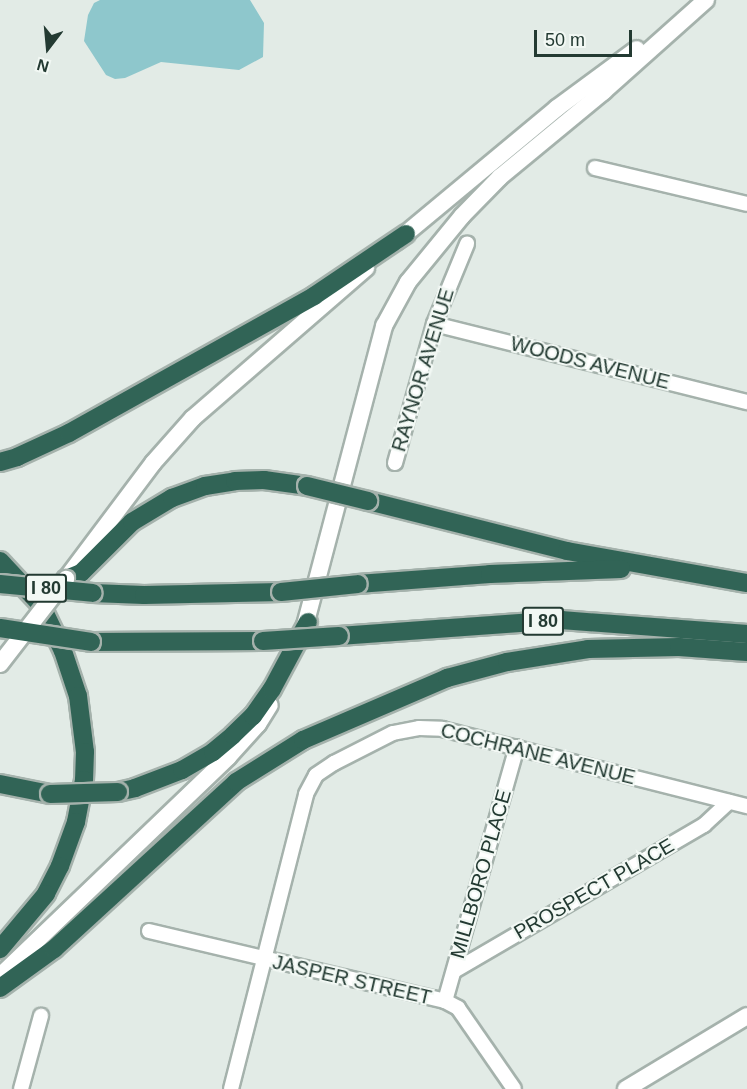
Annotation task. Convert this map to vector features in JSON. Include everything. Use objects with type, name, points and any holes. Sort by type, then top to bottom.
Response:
[{"type":"highway","points":[[0,462],[17,458],[69,433],[314,296],[406,234]]},
{"type":"highway","points":[[66,579],[81,573],[132,522],[172,498],[205,486],[235,481],[264,480],[307,486],[567,551],[652,568]]},
{"type":"highway","points":[[0,561],[41,605],[63,651],[78,696],[85,752],[84,780],[76,822],[60,866],[46,894],[0,949]]},
{"type":"highway","name":"I 80","points":[[0,584],[93,593],[144,595],[281,592],[490,574],[652,568],[747,583]]},
{"type":"highway","name":"I 80","points":[[0,628],[91,642],[263,641],[561,620],[747,634]]},
{"type":"highway","points":[[0,784],[50,794],[118,792],[182,770],[213,752],[253,716],[272,689],[308,622]]},
{"type":"highway","points":[[0,988],[54,949],[236,782],[303,740],[447,678],[507,662],[588,649],[679,647],[747,652]]},
{"type":"street","points":[[0,664],[153,463],[193,418],[406,234],[557,108],[704,0]]},
{"type":"street","points":[[0,976],[228,757],[258,724],[292,663],[308,622],[384,326],[408,282],[462,216],[500,177],[603,92],[704,0]]},
{"type":"street","points":[[595,168],[747,204]]},
{"type":"street","name":"RAYNOR AVENUE","points":[[395,463],[434,324],[467,244]]},
{"type":"street","name":"WOODS AVENUE","points":[[434,324],[747,402]]},
{"type":"street","name":"COCHRANE AVENUE","points":[[264,960],[306,794],[316,775],[334,763],[393,733],[419,728],[442,729],[747,806]]},
{"type":"street","name":"MILLBORO PLACE","points":[[445,1001],[517,747]]},
{"type":"street","name":"PROSPECT PLACE","points":[[454,970],[704,825],[729,802]]},
{"type":"street","name":"JASPER STREET","points":[[149,931],[445,1001],[458,1008],[514,1089]]},
{"type":"street","points":[[231,1089],[264,960]]},
{"type":"street","points":[[21,1089],[41,1016]]},
{"type":"street","points":[[626,1089],[747,1016]]},
{"type":"water","points":[[100,0],[250,0],[264,23],[263,57],[239,70],[161,62],[125,78],[115,79],[106,75],[84,41],[88,15],[94,3]]}]
